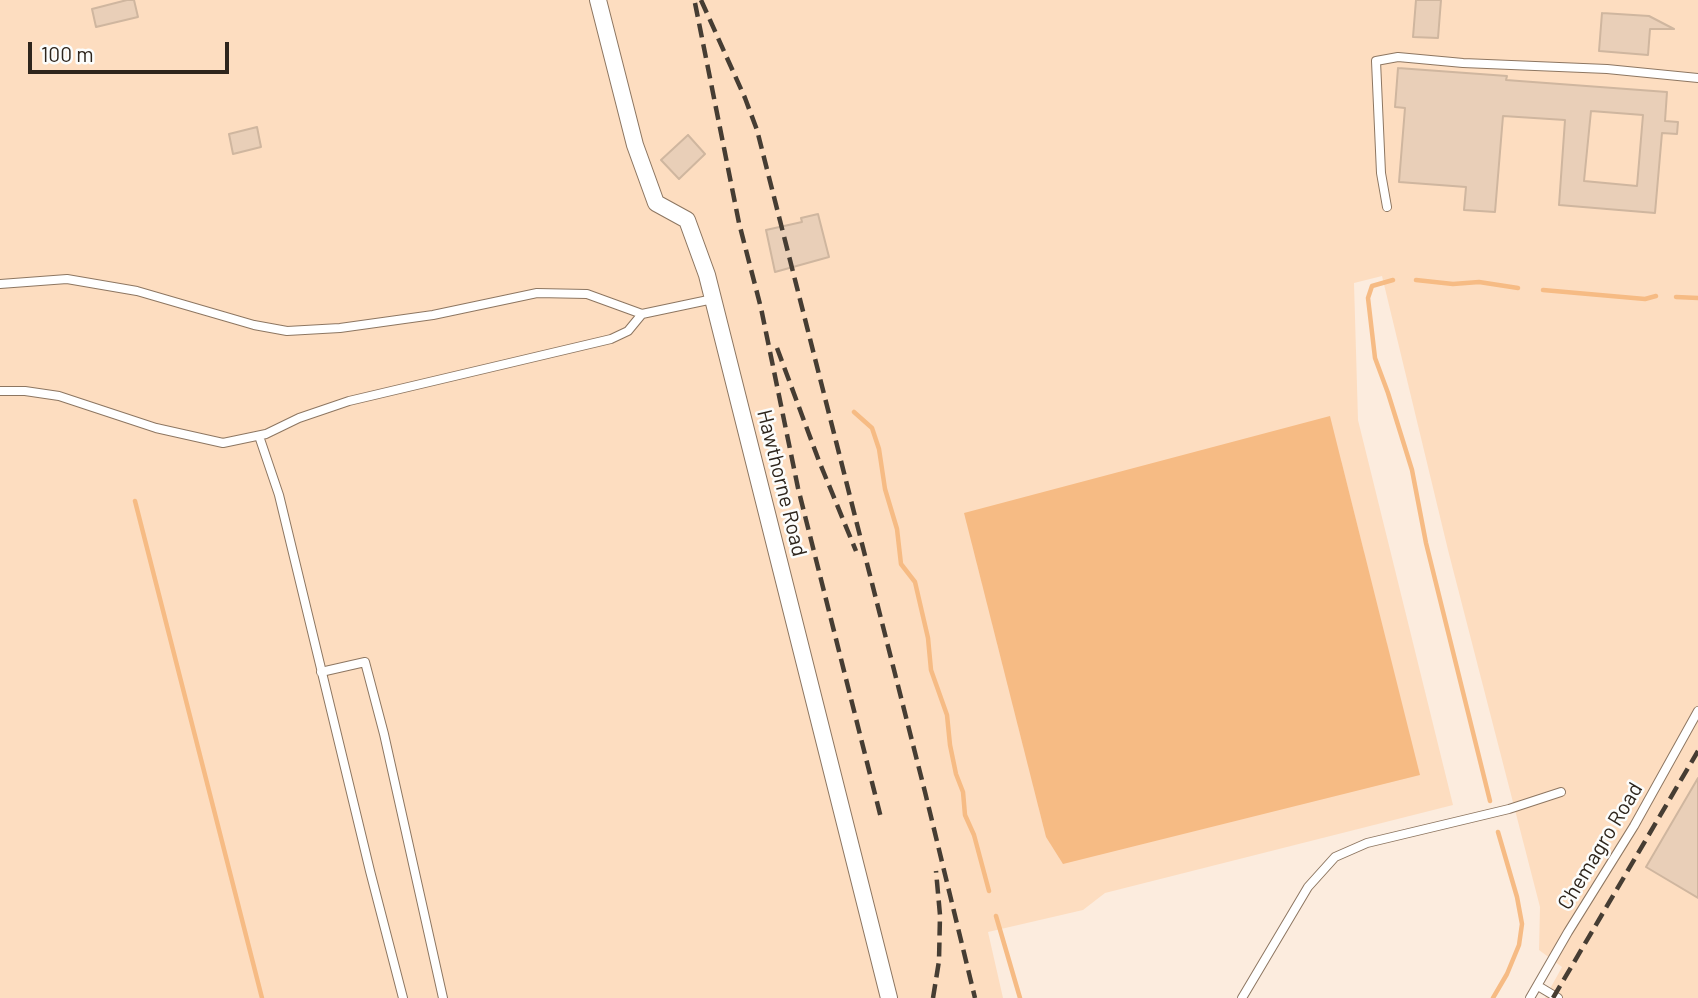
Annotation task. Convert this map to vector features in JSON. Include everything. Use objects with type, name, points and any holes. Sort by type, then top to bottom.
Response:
[{"type":"street","name":"Hawthorne Road","points":[[598,0],[635,145],[656,203],[687,220],[707,275],[889,998]]},
{"type":"lane","points":[[1387,207],[1381,173],[1376,61],[1398,57],[1607,69],[1698,78]]},
{"type":"lane","points":[[0,285],[67,279],[137,291],[254,325],[287,331],[340,328],[433,316],[537,293],[587,295],[642,314],[713,299]]},
{"type":"lane","points":[[0,391],[25,391],[59,396],[156,428],[223,443],[258,436],[349,401],[611,339],[628,331],[642,314]]},
{"type":"lane","points":[[258,436],[279,495],[403,998]]},
{"type":"lane","points":[[321,672],[365,662],[390,759],[443,998]]},
{"type":"lane","name":"Chemagro Road","points":[[1531,998],[1568,932],[1634,826],[1698,711]]},
{"type":"lane","points":[[1242,998],[1308,887],[1335,857],[1367,843],[1509,809],[1561,792]]},
{"type":"lane","points":[[1538,986],[1558,998]]},
{"type":"shaded area","points":[[0,0],[1698,0],[1698,998],[1545,998],[1562,967],[1539,950],[1540,907],[1448,550],[1382,276],[1354,283],[1358,420],[1453,805],[1105,893],[1083,910],[988,932],[1003,998],[0,998]]},
{"type":"shaded area","points":[[1330,416],[1420,775],[1063,864],[1046,837],[964,513]]},
{"type":"building","points":[[134,0],[138,17],[96,27],[92,9]]},
{"type":"building","points":[[1416,0],[1441,0],[1438,38],[1413,37]]},
{"type":"building","points":[[1602,13],[1649,16],[1674,29],[1650,29],[1648,55],[1599,51]]},
{"type":"building","points":[[1398,68],[1507,76],[1506,80],[1667,92],[1665,121],[1678,122],[1677,134],[1662,133],[1655,213],[1559,205],[1565,120],[1503,116],[1495,212],[1464,210],[1466,187],[1399,182],[1405,108],[1395,107]],"holes":[[[1591,111],[1643,115],[1637,186],[1584,181]]]},
{"type":"building","points":[[257,127],[261,147],[233,154],[229,134]]},
{"type":"building","points":[[688,135],[705,154],[679,179],[661,160]]},
{"type":"building","points":[[818,214],[829,257],[775,272],[766,230],[802,222],[801,218]]},
{"type":"building","points":[[1698,778],[1698,898],[1646,867]]},
{"type":"waterway","points":[[1393,280],[1372,286],[1368,298],[1375,358],[1412,470],[1426,543],[1490,801]]},
{"type":"waterway","points":[[1416,280],[1453,284],[1479,282],[1518,288]]},
{"type":"waterway","points":[[1543,290],[1645,299],[1656,296]]},
{"type":"waterway","points":[[1676,297],[1698,298]]},
{"type":"waterway","points":[[854,412],[872,428],[879,449],[885,489],[897,529],[901,564],[915,582],[928,638],[931,670],[947,715],[950,745],[963,792],[965,815],[974,835],[989,891]]},
{"type":"waterway","points":[[135,501],[262,998]]},
{"type":"waterway","points":[[1493,998],[1519,945],[1522,924],[1498,832]]},
{"type":"waterway","points":[[996,916],[1020,998]]},
{"type":"railway","points":[[701,0],[757,130],[975,998]]},
{"type":"railway","points":[[695,3],[739,223],[761,308],[798,488],[881,818]]},
{"type":"railway","points":[[777,348],[856,551]]},
{"type":"railway","points":[[1553,998],[1698,751]]},
{"type":"railway","points":[[933,998],[939,961],[940,915],[936,871]]}]
